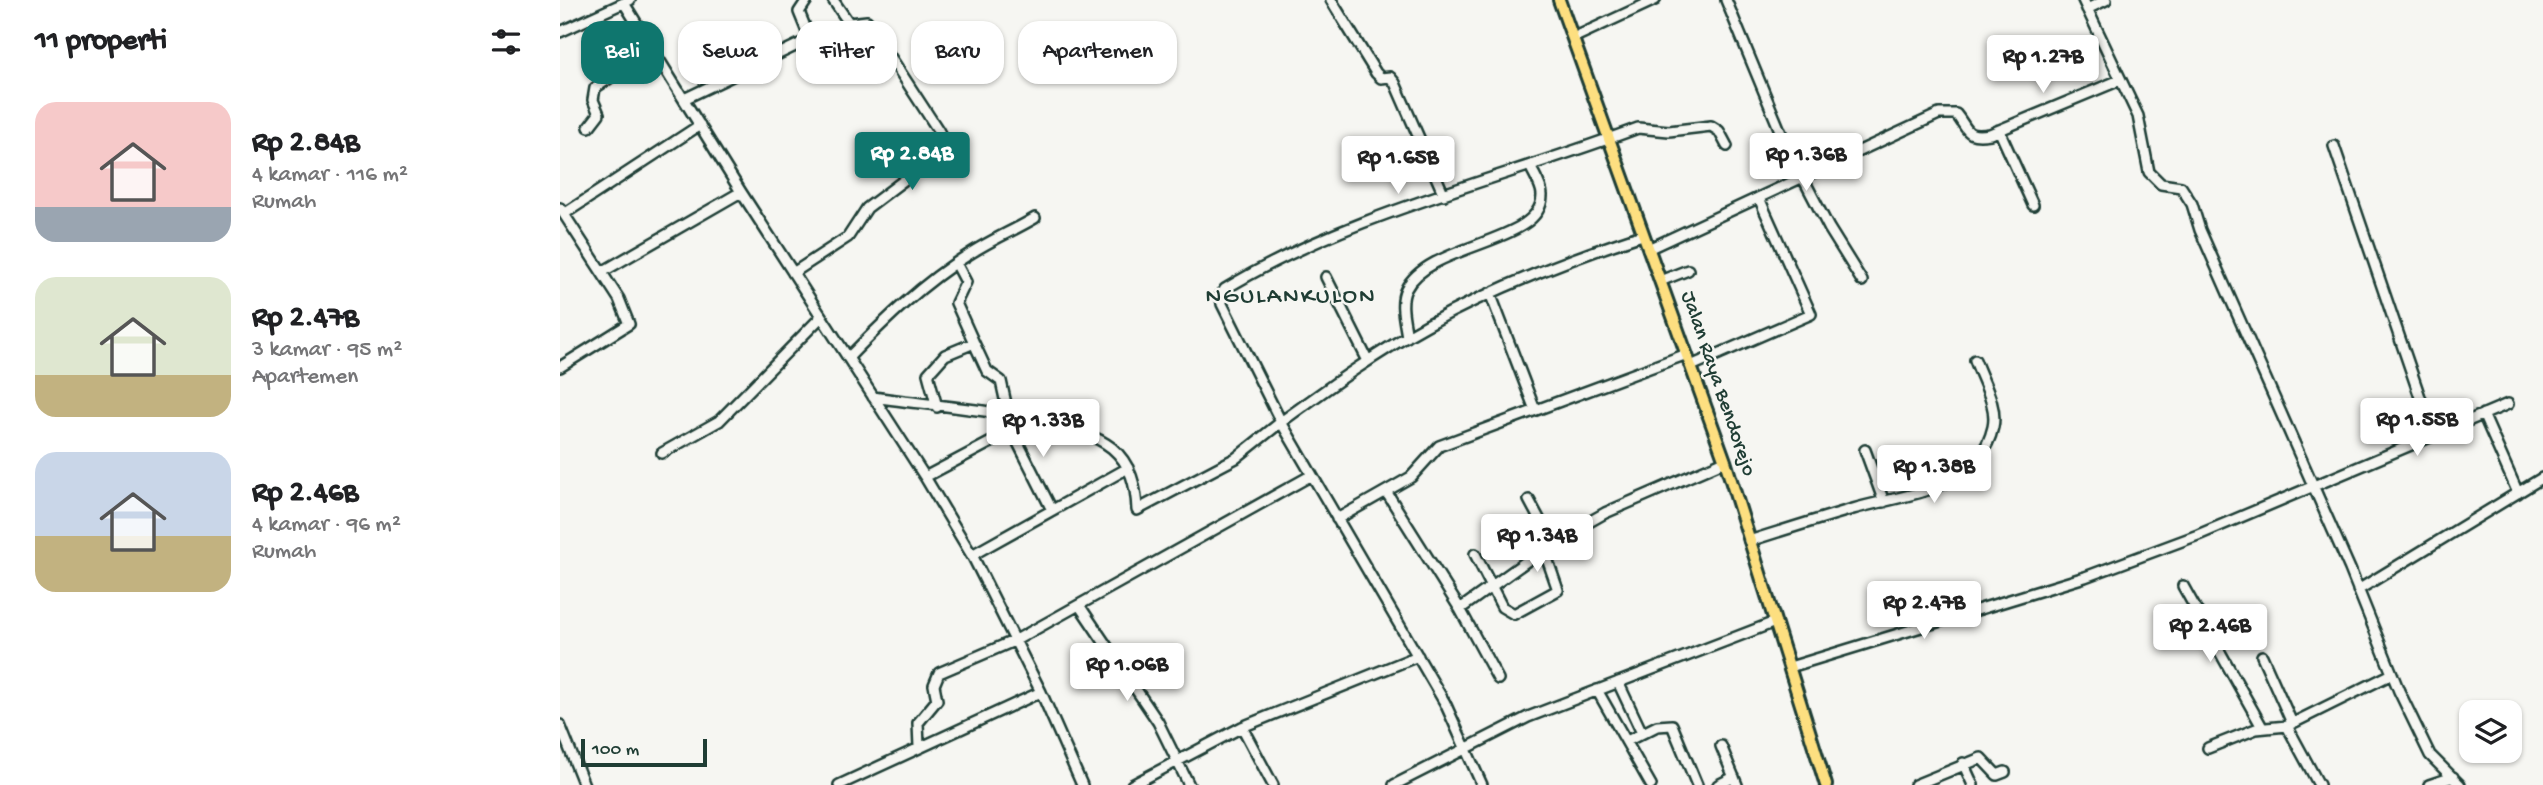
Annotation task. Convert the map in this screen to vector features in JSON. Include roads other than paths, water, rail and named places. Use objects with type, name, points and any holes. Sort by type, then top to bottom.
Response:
[{"type":"main road","name":"Jalan Raya Bendorejo","points":[[1559,0],[1725,461],[1826,785]]},
{"type":"street","points":[[684,99],[810,39],[799,12],[807,0]]},
{"type":"street","points":[[793,273],[848,237],[867,208],[878,198],[944,150],[945,143],[938,130],[868,22],[849,23],[833,0]]},
{"type":"street","points":[[1331,0],[1376,74],[1381,78],[1390,77],[1395,83],[1444,195]]},
{"type":"street","points":[[1573,38],[1655,0]]},
{"type":"street","points":[[1726,0],[1802,178],[1862,281]]},
{"type":"street","points":[[2106,0],[2085,5],[2138,117],[2149,172],[2161,184],[2181,187],[2192,204],[2200,230],[2279,414],[2314,487],[2392,674],[2430,755],[2460,785]]},
{"type":"street","points":[[560,32],[627,1],[638,21]]},
{"type":"street","points":[[664,67],[972,555],[1041,692],[1082,785]]},
{"type":"street","points":[[1648,249],[1939,114],[1956,114],[1966,131],[1974,135],[1999,130],[2120,79]]},
{"type":"street","points":[[589,127],[599,114],[593,100],[595,88],[601,84]]},
{"type":"street","points":[[560,367],[629,324],[619,299],[562,211],[700,125]]},
{"type":"street","points":[[1482,785],[1466,746],[1418,656],[1281,422],[1222,304],[1221,295],[1243,279],[1308,247],[1444,195],[1638,128],[1669,131],[1711,126],[1718,131],[1727,146]]},
{"type":"street","points":[[1999,130],[2033,205]]},
{"type":"street","points":[[2334,146],[2433,435]]},
{"type":"street","points":[[1407,337],[1404,296],[1407,287],[1418,276],[1459,249],[1508,234],[1525,224],[1539,208],[1542,192],[1530,166]]},
{"type":"street","points":[[602,272],[741,192]]},
{"type":"street","points":[[1691,366],[1811,314],[1759,198]]},
{"type":"street","points":[[848,358],[906,300],[956,263],[1035,218]]},
{"type":"street","points":[[873,397],[1047,423],[1103,442],[1128,468],[1136,495],[1137,510],[1236,458],[1281,422],[1407,337],[1490,293],[1642,235]]},
{"type":"street","points":[[956,263],[966,282],[956,303],[987,371],[1001,381],[1012,431],[1052,510]]},
{"type":"street","points":[[1660,281],[1688,270]]},
{"type":"street","points":[[1326,277],[1368,361]]},
{"type":"street","points":[[1490,293],[1535,410]]},
{"type":"street","points":[[663,453],[719,421],[821,317]]},
{"type":"street","points":[[937,407],[929,374],[946,355],[974,342]]},
{"type":"street","points":[[1337,519],[1387,493],[1419,471],[1439,446],[1687,354]]},
{"type":"street","points":[[1749,541],[1944,485],[1976,461],[1991,433],[1994,415],[1975,360]]},
{"type":"street","points":[[1790,667],[2085,577],[2314,487],[2508,404]]},
{"type":"street","points":[[2483,414],[2518,493]]},
{"type":"street","points":[[925,477],[1012,431]]},
{"type":"street","points":[[1865,450],[1884,502]]},
{"type":"street","points":[[1460,609],[1548,546],[1605,513],[1725,461]]},
{"type":"street","points":[[972,555],[1128,468]]},
{"type":"street","points":[[919,747],[918,723],[937,700],[934,685],[939,673],[1016,640],[1312,475]]},
{"type":"street","points":[[2358,590],[2542,478]]},
{"type":"street","points":[[1387,493],[1460,609],[1498,679]]},
{"type":"street","points":[[1475,554],[1502,607],[1514,614],[1556,592],[1558,587],[1548,546],[1529,500]]},
{"type":"street","points":[[2183,586],[2262,727]]},
{"type":"street","points":[[1079,605],[1158,722],[1189,785]]},
{"type":"street","points":[[1394,785],[1466,746],[1528,717],[1775,622]]},
{"type":"street","points":[[1132,785],[1242,727],[1418,656]]},
{"type":"street","points":[[2262,656],[2290,725],[2319,785]]},
{"type":"street","points":[[2208,748],[2262,727],[2290,725],[2392,674]]},
{"type":"street","points":[[1618,682],[1642,733]]},
{"type":"street","points":[[1597,690],[1627,741],[1647,784]]},
{"type":"street","points":[[839,785],[1041,692]]},
{"type":"street","points":[[1627,741],[1666,723],[1672,725],[1697,785]]},
{"type":"street","points":[[560,724],[584,785]]},
{"type":"street","points":[[1242,727],[1273,785]]},
{"type":"street","points":[[1718,785],[1736,781],[1721,746]]},
{"type":"street","points":[[1915,785],[1980,758],[1997,775],[2006,772]]},
{"type":"street","points":[[1962,764],[1973,785]]},
{"type":"street","points":[[2429,785],[2453,777]]},
{"type":"district","name":"NGULANKULON","points":[[1291,297]]}]
